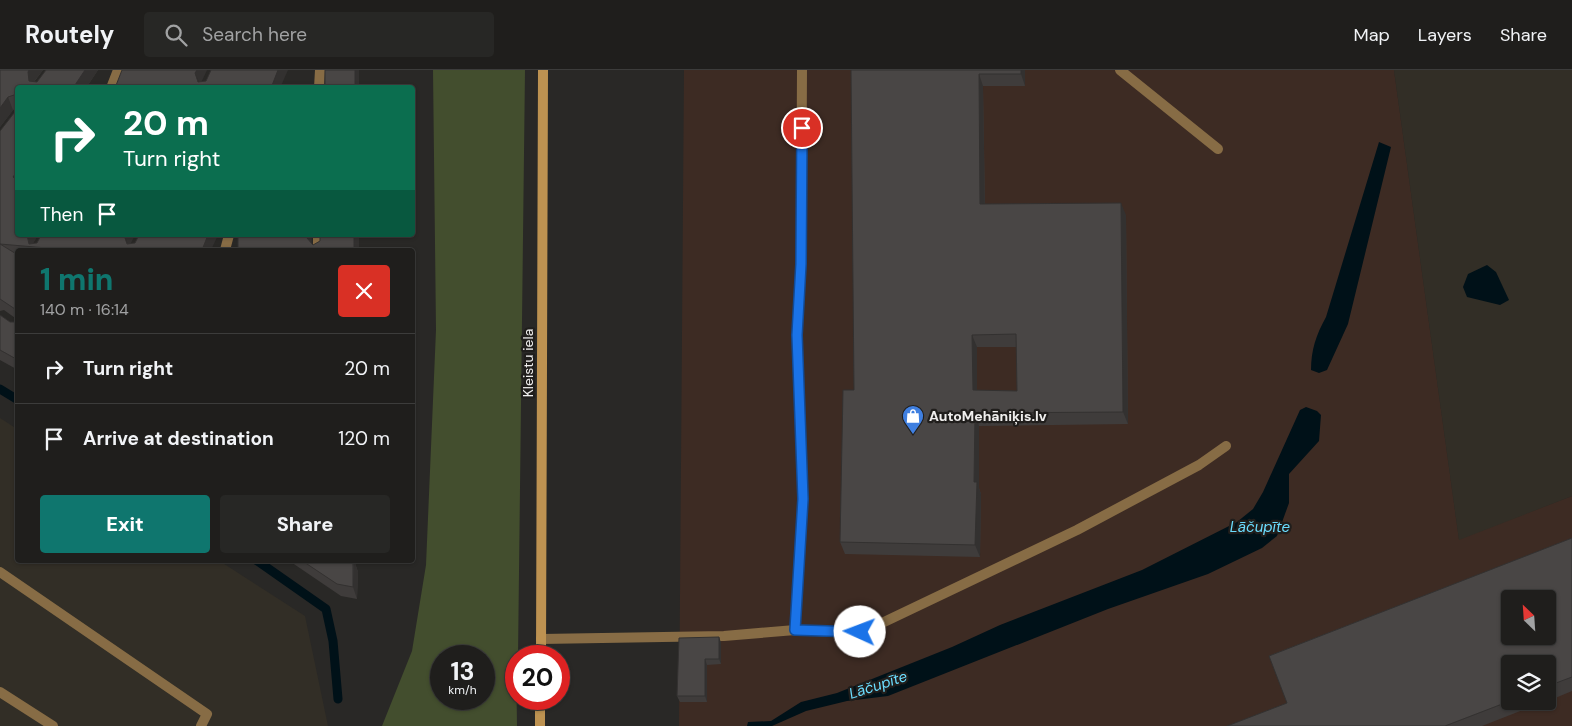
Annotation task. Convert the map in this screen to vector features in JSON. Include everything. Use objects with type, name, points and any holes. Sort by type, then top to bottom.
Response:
[{"type":"main road","name":"Kleistu iela","points":[[541,645],[543,70]]},
{"type":"main road","points":[[540,710],[540,726]]},
{"type":"lane","points":[[112,85],[118,70]]},
{"type":"lane","points":[[795,630],[803,499],[797,335],[801,264],[802,70]]},
{"type":"lane","points":[[1120,70],[1218,149]]},
{"type":"lane","points":[[541,640],[724,636],[795,630],[860,632],[1077,530],[1199,465],[1226,446]]},
{"type":"lane","points":[[0,572],[59,610],[207,714],[201,726]]},
{"type":"lane","points":[[0,692],[54,726]]},
{"type":"shaded area","points":[[684,70],[1394,70],[1459,539],[1572,496],[1572,726],[679,726]]},
{"type":"shaded area","points":[[1394,70],[1572,70],[1572,496],[1459,540]]},
{"type":"shaded area","points":[[0,418],[15,428],[15,563],[223,563],[305,616],[328,726],[0,726]]},
{"type":"green space","points":[[433,70],[525,70],[518,645],[505,645],[505,710],[517,710],[517,726],[382,726],[412,651],[426,565],[436,330]]},
{"type":"water","points":[[1379,142],[1391,147],[1348,324],[1327,370],[1319,373],[1311,370],[1315,343],[1326,317]]},
{"type":"water","points":[[1487,265],[1496,272],[1509,300],[1500,305],[1467,297],[1463,287],[1468,274]]},
{"type":"water","name":"Lāčupīte","points":[[1306,407],[1317,411],[1321,415],[1319,441],[1289,474],[1289,503],[1277,536],[1262,548],[1208,574],[1108,609],[888,696],[847,701],[806,711],[772,726],[747,726],[748,722],[771,721],[801,702],[837,693],[952,647],[1000,625],[1142,570],[1237,522],[1253,509],[1263,492],[1300,410]]},
{"type":"building","points":[[0,70],[29,70],[29,81],[37,82],[46,70],[85,70],[75,85],[15,85],[15,95],[8,97],[0,108]]},
{"type":"building","points":[[122,70],[197,70],[195,73],[198,82],[206,81],[211,70],[278,70],[272,85],[116,85]]},
{"type":"building","points":[[325,70],[355,70],[355,85],[325,85]]},
{"type":"building","points":[[851,70],[1021,70],[1021,74],[979,74],[980,204],[1121,203],[1123,412],[975,413],[974,482],[977,482],[975,545],[840,542],[843,390],[854,390]],"holes":[[[1016,334],[1017,391],[973,390],[972,335]]]},
{"type":"building","points":[[15,112],[15,174],[13,177],[15,178],[15,237],[27,237],[29,244],[37,243],[40,237],[125,237],[127,244],[135,243],[138,237],[207,237],[203,248],[47,248],[0,244],[0,131]]},
{"type":"building","points":[[238,237],[307,237],[313,245],[320,241],[320,237],[354,237],[354,248],[238,248]]},
{"type":"building","points":[[0,244],[15,253],[15,309],[0,299]]},
{"type":"building","points":[[0,315],[10,322],[15,322],[15,358],[0,350]]},
{"type":"building","points":[[1572,538],[1572,677],[1556,683],[1556,655],[1501,655],[1501,704],[1445,726],[1227,726],[1287,703],[1269,656]]},
{"type":"building","points":[[306,563],[353,563],[353,587],[337,584]]},
{"type":"building","points":[[719,637],[719,659],[705,659],[705,696],[677,696],[679,638]]},
{"type":"waterway","points":[[0,389],[15,398]]},
{"type":"waterway","points":[[260,563],[326,609],[333,641],[338,699]]},
{"type":"place","name":"AutoMehāniķis.lv","points":[[913,435]]},
{"type":"route","points":[[802,128],[801,264],[797,335],[803,499],[795,630],[860,632]]}]
